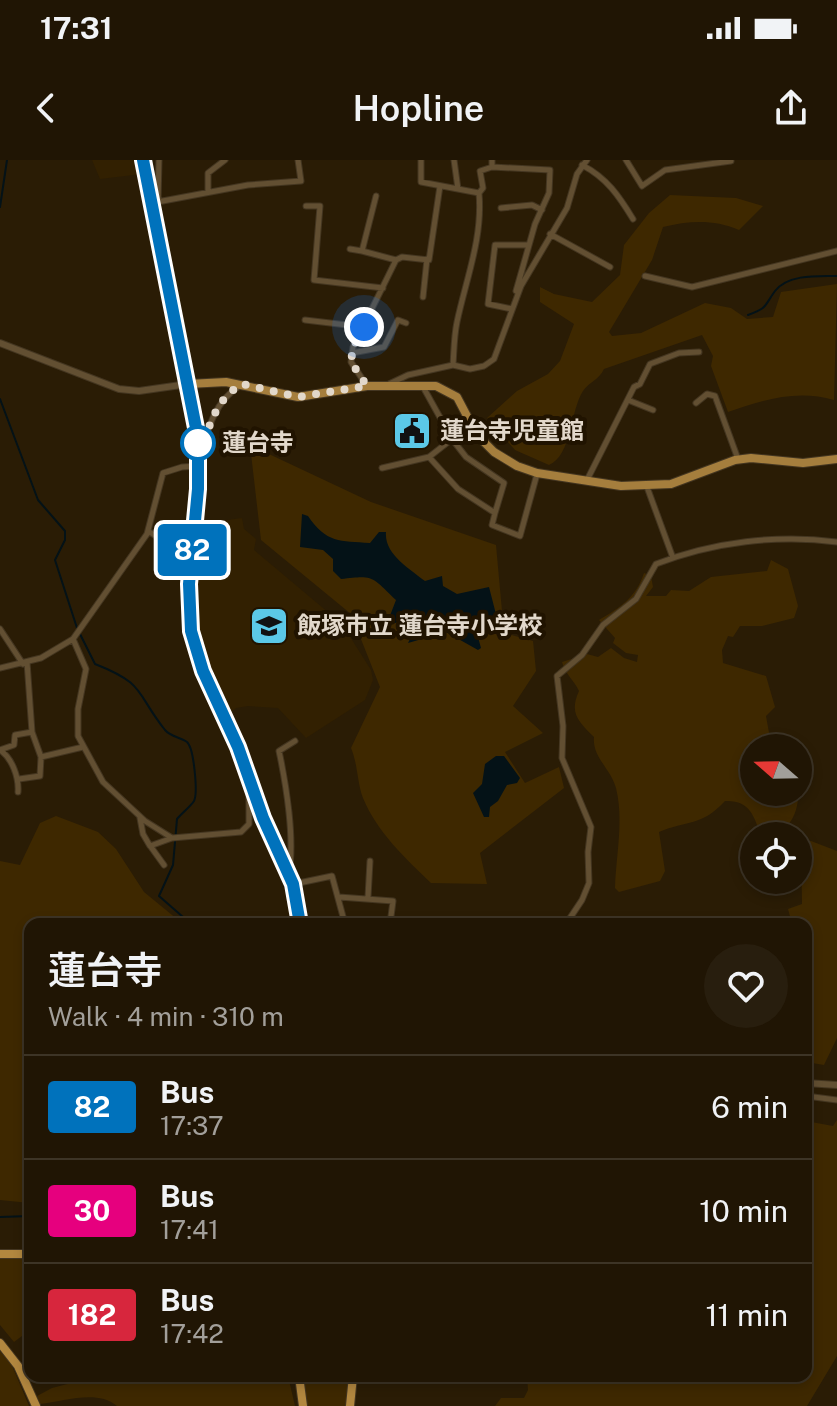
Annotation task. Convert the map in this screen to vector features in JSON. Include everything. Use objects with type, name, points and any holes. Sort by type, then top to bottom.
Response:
[{"type":"highway","points":[[143,160],[155,202],[198,438],[188,602],[191,631],[203,671],[238,747],[249,781],[293,884],[299,918]]},
{"type":"highway","points":[[0,1254],[24,1254]]},
{"type":"highway","points":[[0,1343],[24,1379]]},
{"type":"highway","points":[[25,1382],[36,1406]]},
{"type":"highway","points":[[300,1382],[303,1406]]},
{"type":"highway","points":[[350,1406],[352,1382]]},
{"type":"main road","points":[[188,384],[210,381],[242,384],[298,397],[367,386],[422,385],[446,389],[457,397],[477,435],[494,452],[517,466],[537,473],[587,481],[647,487],[671,484],[751,458],[803,463],[837,459]]},
{"type":"street","points":[[159,160],[155,202],[248,185],[301,181],[298,160]]},
{"type":"street","points":[[208,192],[208,173],[225,160]]},
{"type":"street","points":[[421,160],[421,182],[479,193]]},
{"type":"street","points":[[454,160],[458,189]]},
{"type":"street","points":[[626,160],[642,186],[665,170],[731,161]]},
{"type":"street","points":[[515,300],[567,208],[585,162],[614,188],[633,219]]},
{"type":"street","points":[[388,385],[408,375],[453,365],[476,368],[494,359],[515,300],[529,245],[549,193],[550,170],[492,163],[480,171],[483,188],[479,193],[480,210],[469,284],[457,322],[453,365]]},
{"type":"street","points":[[423,297],[440,186]]},
{"type":"street","points":[[362,251],[376,196]]},
{"type":"street","points":[[501,208],[532,205],[542,210]]},
{"type":"street","points":[[306,206],[320,206],[314,280],[383,288]]},
{"type":"street","points":[[550,234],[610,267]]},
{"type":"street","points":[[512,309],[488,304],[495,245],[529,245]]},
{"type":"street","points":[[350,249],[396,260]]},
{"type":"street","points":[[645,276],[692,287],[837,251]]},
{"type":"street","points":[[367,386],[351,362],[351,354],[396,260],[402,257],[427,259]]},
{"type":"street","points":[[305,320],[364,327]]},
{"type":"street","points":[[351,354],[384,347],[398,320],[406,323]]},
{"type":"street","points":[[0,343],[119,389],[139,391],[188,384]]},
{"type":"street","points":[[587,481],[650,364],[670,356],[699,352]]},
{"type":"street","points":[[0,668],[25,663],[57,650],[73,639],[148,531],[163,473],[198,466],[219,404],[230,391],[242,384]]},
{"type":"street","points":[[422,385],[452,439],[466,457],[504,483],[492,525],[520,536],[537,473]]},
{"type":"street","points":[[696,403],[707,394],[715,396],[738,460]]},
{"type":"street","points":[[628,400],[653,410]]},
{"type":"street","points":[[382,468],[429,457],[462,431]]},
{"type":"street","points":[[429,457],[458,489],[495,513]]},
{"type":"street","points":[[647,487],[673,558]]},
{"type":"street","points":[[148,531],[156,536],[193,539]]},
{"type":"street","points":[[570,918],[589,883],[591,827],[562,758],[563,726],[557,676],[582,655],[603,625],[636,599],[652,568],[673,558],[730,544],[794,537],[837,542]]},
{"type":"street","points":[[0,629],[25,663],[32,732],[41,757],[40,776],[19,779]]},
{"type":"street","points":[[73,639],[86,669],[76,723],[83,747],[103,782],[140,816],[172,838]]},
{"type":"street","points":[[0,750],[14,745],[15,735],[32,732]]},
{"type":"street","points":[[288,873],[292,853],[287,793],[279,751],[295,741]]},
{"type":"street","points":[[41,757],[83,747]]},
{"type":"street","points":[[0,750],[6,754],[19,779],[18,792]]},
{"type":"street","points":[[150,846],[172,838],[241,832],[249,824],[249,781]]},
{"type":"street","points":[[140,816],[143,834],[164,865]]},
{"type":"street","points":[[368,897],[370,861]]},
{"type":"street","points":[[293,884],[332,876],[344,918]]},
{"type":"street","points":[[339,897],[393,901],[391,918]]},
{"type":"street","points":[[812,1083],[837,1085]]},
{"type":"street","points":[[812,1097],[837,1100]]},
{"type":"shaded area","points":[[92,160],[140,160],[142,174],[100,179]]},
{"type":"shaded area","points":[[670,195],[736,198],[763,206],[739,230],[701,222],[663,227],[652,260],[609,332],[612,336],[641,333],[705,303],[731,308],[747,319],[773,317],[781,292],[837,284],[834,400],[793,396],[728,412],[711,366],[713,356],[702,335],[604,369],[583,391],[562,452],[549,465],[515,450],[487,418],[517,391],[548,374],[560,361],[574,324],[540,302],[540,287],[554,294],[592,302],[620,275],[624,245],[649,213]]},
{"type":"shaded area","points":[[250,445],[371,502],[496,545],[504,633],[533,641],[536,671],[513,706],[543,733],[505,752],[525,783],[559,767],[564,788],[480,853],[487,884],[431,883],[392,844],[369,810],[361,792],[351,748],[380,687],[351,614],[261,540]]},
{"type":"shaded area","points":[[302,514],[328,536],[342,541],[370,543],[379,532],[386,532],[389,547],[406,566],[425,581],[442,576],[443,586],[457,594],[489,587],[498,622],[478,626],[476,630],[481,648],[478,650],[446,632],[408,643],[420,619],[410,618],[386,626],[396,600],[372,579],[341,579],[333,571],[333,559],[323,550],[300,547]]},
{"type":"shaded area","name":"飯塚市立 蓮台寺小学校","points":[[242,518],[244,529],[256,539],[254,550],[342,624],[371,670],[373,680],[365,700],[306,738],[278,708],[248,706],[236,708],[229,714],[204,658],[195,628],[196,554],[206,553],[211,532],[220,521]]},
{"type":"shaded area","points":[[771,560],[788,569],[798,606],[794,618],[762,626],[740,626],[733,637],[728,636],[722,650],[723,663],[766,676],[775,707],[766,716],[769,734],[740,734],[740,803],[725,801],[701,819],[659,832],[665,871],[660,881],[619,892],[615,888],[619,825],[616,788],[596,751],[594,737],[577,716],[575,705],[579,691],[562,662],[587,654],[598,657],[611,648],[624,658],[637,662],[638,655],[626,653],[613,643],[615,638],[599,620],[627,601],[644,573],[651,576],[653,587],[646,596],[666,596],[671,590],[689,591],[711,577],[767,571]]},
{"type":"shaded area","points":[[496,756],[504,756],[520,778],[517,783],[507,785],[498,801],[490,807],[489,817],[484,817],[473,793],[482,784],[485,764]]},
{"type":"shaded area","points":[[746,806],[797,806],[790,822],[755,822]]},
{"type":"shaded area","points":[[56,816],[98,832],[116,849],[144,892],[176,918],[24,918],[24,1202],[0,1200],[0,861],[20,865],[40,823]]},
{"type":"shaded area","points":[[812,841],[837,851],[837,1038],[824,1065],[812,1063],[812,918],[790,918],[788,909],[802,904],[802,894],[812,894]]},
{"type":"shaded area","points":[[837,1120],[837,1356],[807,1406],[495,1406],[501,1398],[524,1398],[527,1382],[812,1382],[812,1122],[833,1126]]},
{"type":"shaded area","points":[[0,1250],[24,1256],[24,1334],[14,1342],[0,1325]]},
{"type":"shaded area","points":[[0,1351],[11,1363],[29,1406],[0,1406]]},
{"type":"shaded area","points":[[75,1382],[289,1382],[295,1406],[117,1406],[90,1397],[40,1404],[37,1396]]},
{"type":"shaded area","points":[[303,1382],[348,1382],[346,1406],[307,1406]]},
{"type":"waterway","points":[[0,207],[7,160]]},
{"type":"waterway","points":[[748,315],[762,308],[775,291],[788,281],[837,276]]},
{"type":"waterway","points":[[0,399],[38,500],[65,531],[65,540],[55,560],[77,628]]},
{"type":"waterway","points":[[80,634],[95,664],[132,684],[165,730],[187,742],[192,753],[194,801],[177,819],[173,865],[159,896],[184,918]]},
{"type":"waterway","points":[[0,1217],[24,1216]]},
{"type":"bus line","name":"82","points":[[143,160],[198,438],[198,489],[188,602],[191,631],[203,671],[238,747],[263,818],[293,884],[299,918]]},
{"type":"place","name":"蓮台寺児童館","points":[[412,431]]},
{"type":"place","name":"蓮台寺","points":[[198,443]]},
{"type":"place","name":"飯塚市立 蓮台寺小学校","points":[[269,626]]},
{"type":"route","points":[[198,443],[203,447],[219,404],[230,391],[242,384],[298,397],[367,386],[351,362],[353,347],[364,327]]}]
